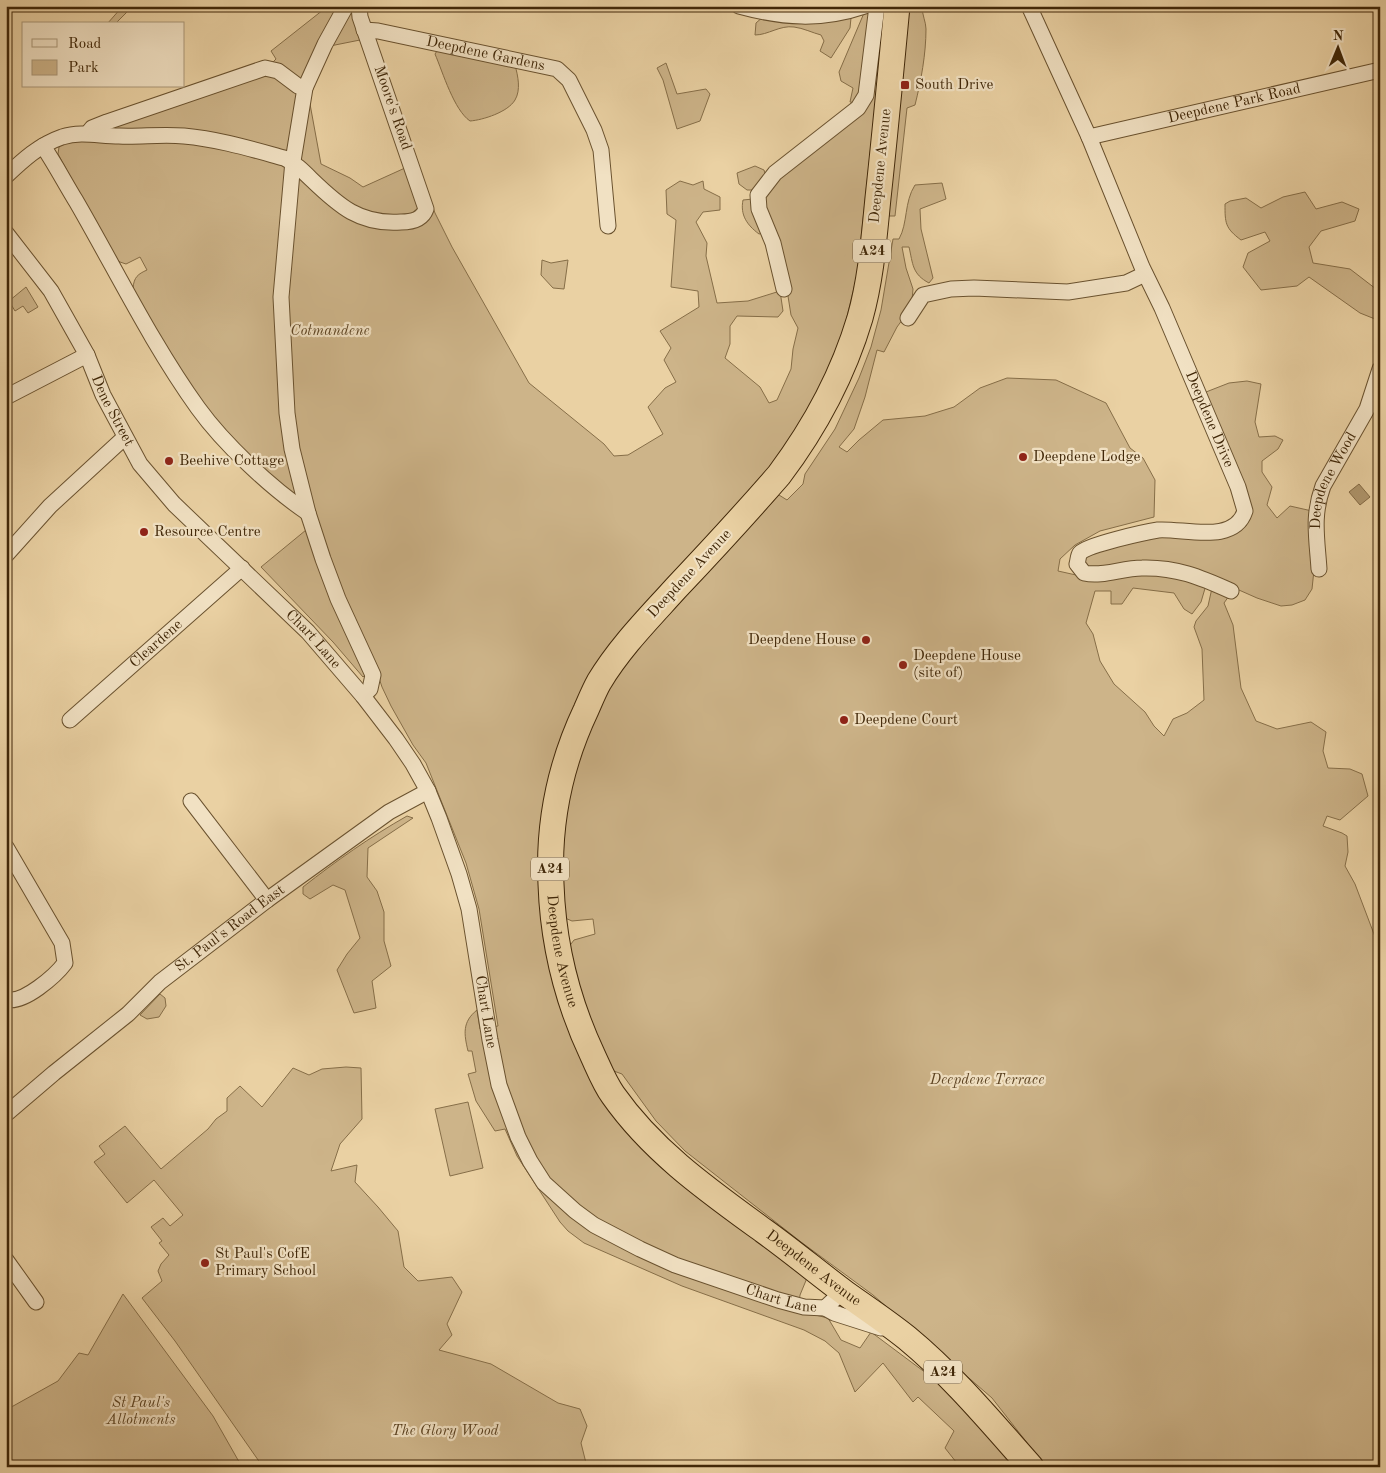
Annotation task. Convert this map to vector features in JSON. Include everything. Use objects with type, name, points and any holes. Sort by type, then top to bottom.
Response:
[{"type":"highway","name":"Deepdene Avenue","points":[[897,6],[884,147],[869,273],[860,316],[848,353],[834,386],[798,450],[779,475],[650,617],[622,650],[598,683],[565,763],[555,811],[550,855],[554,930],[566,987],[585,1040],[611,1093],[640,1129],[660,1150],[701,1186],[787,1248],[834,1300],[908,1339],[965,1393],[1031,1467]]},
{"type":"street","points":[[346,6],[325,44],[305,88],[293,162],[281,297],[287,413],[292,449],[308,513],[338,599],[373,675],[370,690],[363,696]]},
{"type":"street","name":"Moore's Road","points":[[293,162],[343,208],[369,220],[390,223],[417,220],[424,215],[426,209],[364,30],[359,6]]},
{"type":"street","points":[[739,6],[808,17],[824,16],[866,6]]},
{"type":"street","name":"Deepdene Avenue","points":[[784,289],[773,243],[760,209],[758,194],[776,173],[858,108],[866,95],[876,6]]},
{"type":"street","name":"Deepdene Drive","points":[[1029,6],[1089,137],[1145,274],[1162,308],[1238,487],[1245,511],[1239,523],[1220,532],[1158,530],[1087,548],[1080,553],[1077,564],[1084,573],[1093,575],[1142,568],[1180,570],[1198,575],[1231,591]]},
{"type":"street","name":"Deepdene Gardens","points":[[364,30],[378,31],[557,69],[568,80],[594,130],[601,150],[608,226]]},
{"type":"street","points":[[88,133],[92,128],[107,122],[265,68],[278,71],[298,86],[305,88]]},
{"type":"street","name":"Deepdene Park Road","points":[[1089,137],[1380,70]]},
{"type":"street","points":[[6,176],[24,158],[43,146],[75,133],[203,138],[266,153],[293,162]]},
{"type":"street","points":[[43,146],[109,257],[149,331],[198,408],[222,436],[254,468],[289,500],[308,513]]},
{"type":"street","name":"Dene Street","points":[[6,233],[51,291],[87,355],[103,395],[140,464],[174,504],[242,568]]},
{"type":"street","points":[[908,318],[923,295],[951,289],[974,288],[1068,292],[1126,283],[1145,274]]},
{"type":"street","points":[[6,397],[87,355]]},
{"type":"street","name":"Deepdene Wood","points":[[1319,569],[1315,514],[1320,496],[1326,482],[1373,409],[1380,369]]},
{"type":"street","points":[[6,555],[50,506],[125,438]]},
{"type":"street","name":"Chart Lane","points":[[242,568],[308,632],[363,696],[400,745],[428,791],[459,874],[469,909],[499,1085],[518,1137],[544,1183],[575,1211],[594,1225],[657,1257],[730,1285],[804,1307],[834,1300]]},
{"type":"street","name":"Cleardene","points":[[70,720],[242,568]]},
{"type":"street","name":"St. Paul's Road East","points":[[6,1114],[128,1014],[160,982],[267,900],[389,812],[428,791]]},
{"type":"street","points":[[191,801],[267,900]]},
{"type":"street","points":[[6,847],[62,943],[65,963],[60,970],[32,992],[20,999],[9,1000],[6,998]]},
{"type":"street","points":[[6,1260],[36,1302]]},
{"type":"green space","points":[[133,6],[117,22],[109,22],[122,7]]},
{"type":"green space","name":"Cotmandene","points":[[328,6],[351,6],[360,40],[330,46],[312,88],[310,104],[321,164],[350,178],[363,187],[416,163],[435,213],[452,247],[529,383],[604,444],[614,456],[628,455],[663,434],[648,407],[665,388],[676,382],[664,360],[671,348],[660,331],[699,307],[698,291],[671,287],[676,220],[667,214],[666,190],[680,181],[693,185],[703,181],[704,189],[720,197],[720,210],[703,212],[696,222],[707,243],[706,256],[717,303],[748,301],[780,291],[783,311],[778,317],[737,316],[730,326],[730,344],[725,358],[760,387],[769,403],[777,400],[791,369],[798,328],[791,315],[784,271],[763,209],[763,194],[778,176],[861,113],[881,6],[886,6],[857,275],[845,325],[830,368],[812,404],[774,469],[623,636],[546,833],[600,1087],[807,1278],[800,1295],[798,1311],[828,1318],[841,1340],[860,1348],[871,1332],[938,1382],[1022,1467],[960,1467],[945,1448],[954,1431],[918,1397],[913,1402],[883,1363],[855,1392],[839,1353],[825,1341],[804,1330],[682,1286],[584,1243],[568,1231],[560,1222],[517,1156],[505,1129],[495,1131],[476,1101],[468,1074],[476,1072],[472,1051],[468,1051],[465,1029],[469,1019],[477,1010],[480,1029],[498,1026],[479,909],[466,863],[426,763],[413,745],[391,706],[377,672],[366,674],[363,677],[333,642],[261,567],[306,530],[304,519],[229,441],[156,335],[133,288],[137,276],[147,270],[140,257],[126,264],[114,257],[58,154],[59,147],[66,141],[260,75],[276,59],[271,51]]},
{"type":"green space","points":[[908,6],[922,6],[926,26],[925,48],[915,105],[907,108],[895,216],[888,216]]},
{"type":"green space","points":[[869,12],[862,95],[856,103],[850,102],[853,88],[841,81],[839,72],[864,13]]},
{"type":"green space","points":[[764,16],[851,18],[850,28],[831,58],[820,51],[824,41],[821,35],[804,29],[789,27],[755,35],[756,23]]},
{"type":"green space","points":[[437,51],[515,65],[518,87],[515,100],[507,108],[495,115],[470,121],[459,109],[449,90],[435,54]]},
{"type":"green space","points":[[666,63],[677,94],[706,89],[710,94],[700,121],[677,129],[663,80],[657,68]]},
{"type":"green space","points":[[755,166],[764,170],[766,177],[753,190],[747,190],[739,184],[737,173]]},
{"type":"green space","name":"Deepdene Terrace","points":[[942,183],[946,199],[920,209],[921,229],[933,278],[929,283],[919,276],[914,268],[909,247],[902,247],[913,289],[912,300],[908,312],[897,327],[884,352],[877,350],[865,397],[854,429],[839,447],[847,452],[883,420],[925,416],[954,407],[980,388],[1007,378],[1056,380],[1106,403],[1130,448],[1143,458],[1155,480],[1154,517],[1100,531],[1075,545],[1060,559],[1058,571],[1094,579],[1149,571],[1206,585],[1201,602],[1192,614],[1184,609],[1174,593],[1133,588],[1122,604],[1111,604],[1111,591],[1095,591],[1086,623],[1093,634],[1100,661],[1114,684],[1145,712],[1154,726],[1164,736],[1173,719],[1187,713],[1204,700],[1202,649],[1194,627],[1196,621],[1208,606],[1212,588],[1229,596],[1224,603],[1233,625],[1241,688],[1256,721],[1277,729],[1311,722],[1326,732],[1323,751],[1328,768],[1350,769],[1362,774],[1368,796],[1340,820],[1327,816],[1323,826],[1347,836],[1348,852],[1345,866],[1355,884],[1377,942],[1376,954],[1380,960],[1380,1467],[1046,1467],[992,1398],[873,1295],[801,1242],[685,1151],[656,1121],[622,1074],[611,1070],[595,1043],[568,948],[574,940],[595,934],[593,919],[572,921],[565,918],[563,881],[563,840],[567,800],[580,750],[613,680],[637,649],[779,495],[787,500],[803,484],[805,474],[835,429],[871,347],[881,310],[893,239],[899,239],[902,233],[907,205],[915,185]]},
{"type":"green space","points":[[1305,192],[1316,209],[1342,202],[1359,209],[1355,221],[1321,231],[1309,247],[1313,263],[1350,269],[1380,290],[1380,321],[1360,313],[1309,277],[1297,286],[1261,290],[1243,267],[1248,253],[1270,241],[1265,232],[1241,240],[1236,236],[1227,225],[1225,204],[1230,201],[1246,198],[1261,208],[1283,197]]},
{"type":"green space","points":[[753,199],[764,233],[759,234],[745,219],[742,205],[743,200]]},
{"type":"green space","points":[[542,260],[551,263],[568,260],[564,289],[553,288],[541,275]]},
{"type":"green space","points":[[26,287],[38,307],[28,313],[23,306],[15,311],[9,301]]},
{"type":"green space","points":[[1247,381],[1261,384],[1255,422],[1259,437],[1275,436],[1283,440],[1278,449],[1262,461],[1262,472],[1272,487],[1267,505],[1277,518],[1290,506],[1312,511],[1314,570],[1312,589],[1305,600],[1292,605],[1281,606],[1257,598],[1196,571],[1095,570],[1083,564],[1085,556],[1157,535],[1231,533],[1246,526],[1252,512],[1207,400],[1206,392],[1229,383]]},
{"type":"green space","points":[[407,816],[413,818],[368,848],[367,877],[377,891],[384,912],[384,941],[391,966],[372,981],[376,1008],[354,1013],[337,970],[360,938],[345,890],[333,885],[310,899],[303,894],[303,887],[380,832]]},
{"type":"green space","points":[[160,994],[165,998],[166,1006],[159,1017],[147,1019],[140,1015]]},
{"type":"green space","name":"The Glory Wood","points":[[293,1068],[309,1075],[322,1069],[361,1068],[362,1119],[340,1144],[331,1171],[357,1165],[355,1182],[398,1231],[404,1267],[418,1281],[452,1277],[462,1292],[447,1324],[452,1335],[439,1350],[491,1364],[558,1403],[580,1409],[587,1426],[581,1443],[587,1467],[263,1467],[175,1341],[142,1298],[162,1281],[158,1271],[169,1255],[159,1243],[162,1241],[151,1227],[163,1218],[170,1226],[183,1215],[154,1180],[127,1203],[94,1162],[105,1154],[99,1146],[125,1126],[161,1169],[227,1111],[227,1098],[240,1086],[262,1107]]},
{"type":"green space","points":[[468,1102],[483,1168],[450,1176],[435,1109]]},
{"type":"green space","name":"St Paul's Allotments","points":[[123,1294],[213,1416],[242,1467],[6,1467],[6,1410],[58,1381],[79,1353],[88,1355]]},
{"type":"shaded area","points":[[1359,484],[1370,497],[1360,505],[1349,492]]},
{"type":"place","name":"South Drive","points":[[905,85]]},
{"type":"place","name":"Deepdene Lodge","points":[[1023,457]]},
{"type":"place","name":"Beehive Cottage","points":[[169,461]]},
{"type":"place","name":"Resource Centre","points":[[144,532]]},
{"type":"place","name":"Deepdene House","points":[[866,640]]},
{"type":"place","name":"Deepdene House (site of)","points":[[903,665]]},
{"type":"place","name":"Deepdene Court","points":[[844,720]]},
{"type":"place","name":"St Paul's CofE Primary School","points":[[205,1263]]}]
